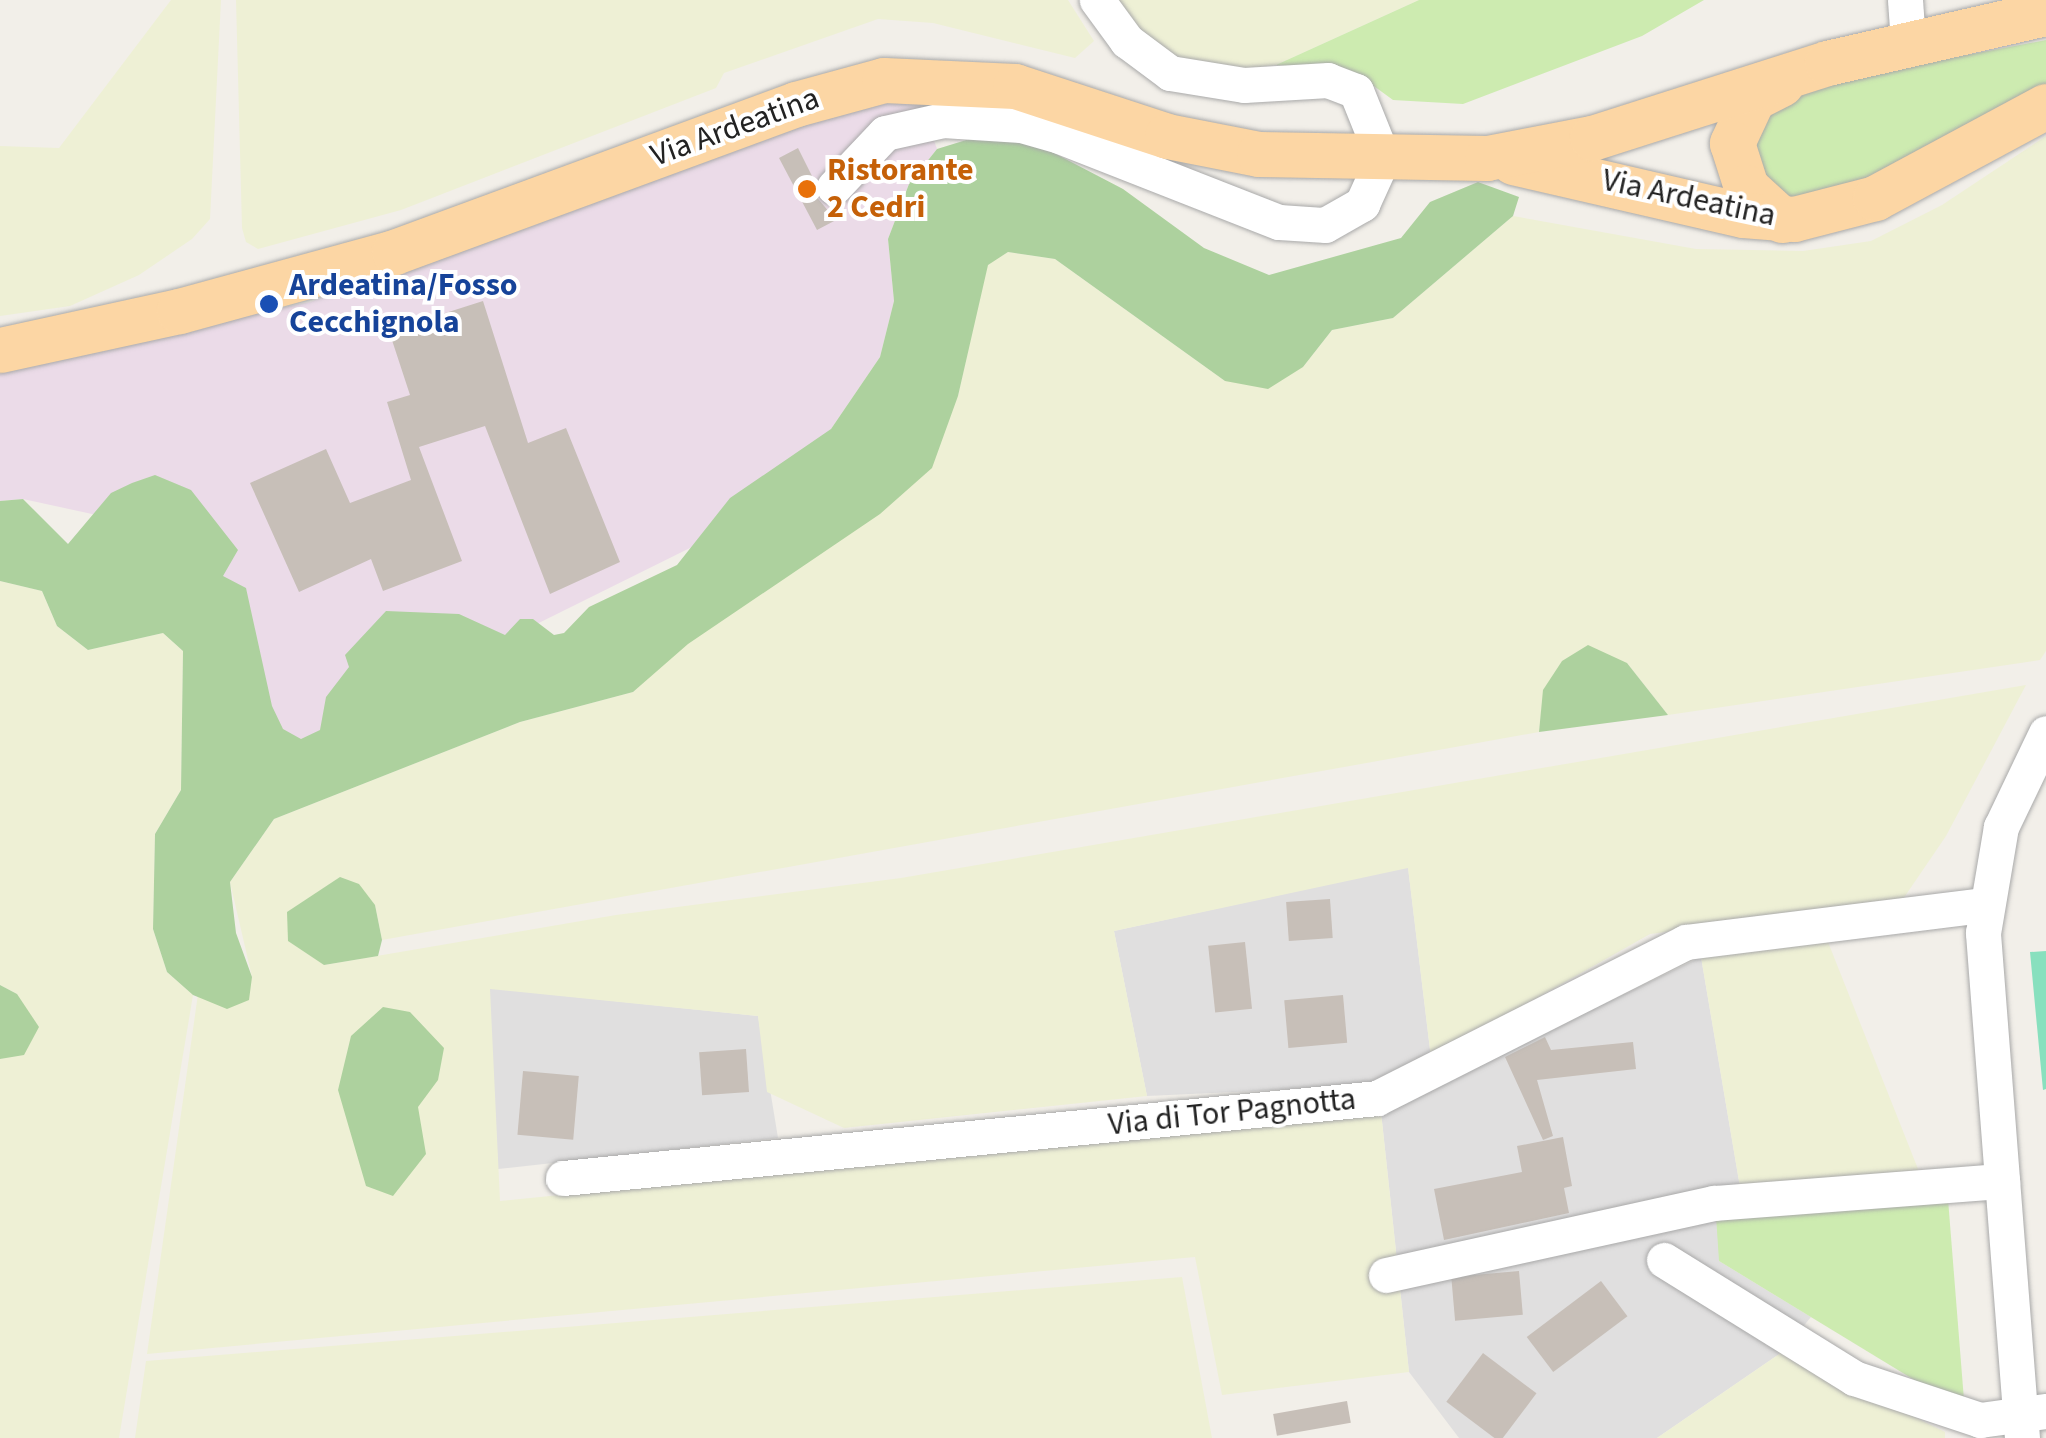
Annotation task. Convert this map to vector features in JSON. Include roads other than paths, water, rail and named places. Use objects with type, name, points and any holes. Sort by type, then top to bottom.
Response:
[{"type":"main road","name":"Via Ardeatina","points":[[1962,31],[2046,12]]},
{"type":"main road","name":"Via Ardeatina","points":[[0,350],[146,319],[394,252],[796,104],[884,80],[944,78],[1037,90],[1223,149],[1383,158],[1487,158],[1606,134],[1827,63],[1906,21],[1962,31],[2046,30]]},
{"type":"main road","points":[[1782,220],[1741,180],[1732,143],[1736,126],[1753,98],[1827,63]]},
{"type":"main road","name":"Via Ardeatina","points":[[1487,158],[1782,220],[1875,198],[2046,106]]},
{"type":"street","points":[[834,186],[862,150],[909,122],[988,122],[1059,136],[1302,226],[1325,225],[1353,211],[1383,158],[1364,100],[1342,83],[1244,84],[1170,73],[1128,41],[1098,0]]},
{"type":"street","points":[[1664,1260],[1854,1378],[1955,1415],[2029,1422],[2002,1181],[1984,905],[2010,803],[2046,733]]},
{"type":"street","name":"Via di Tor Pagnotta","points":[[564,1178],[1377,1098],[1686,942],[1984,905]]},
{"type":"street","points":[[1386,1275],[1714,1203],[2002,1181]]},
{"type":"place","name":"Ristorante 2 Cedri","points":[[807,189]]},
{"type":"place","name":"Ardeatina/Fosso Cecchignola","points":[[269,304]]}]
